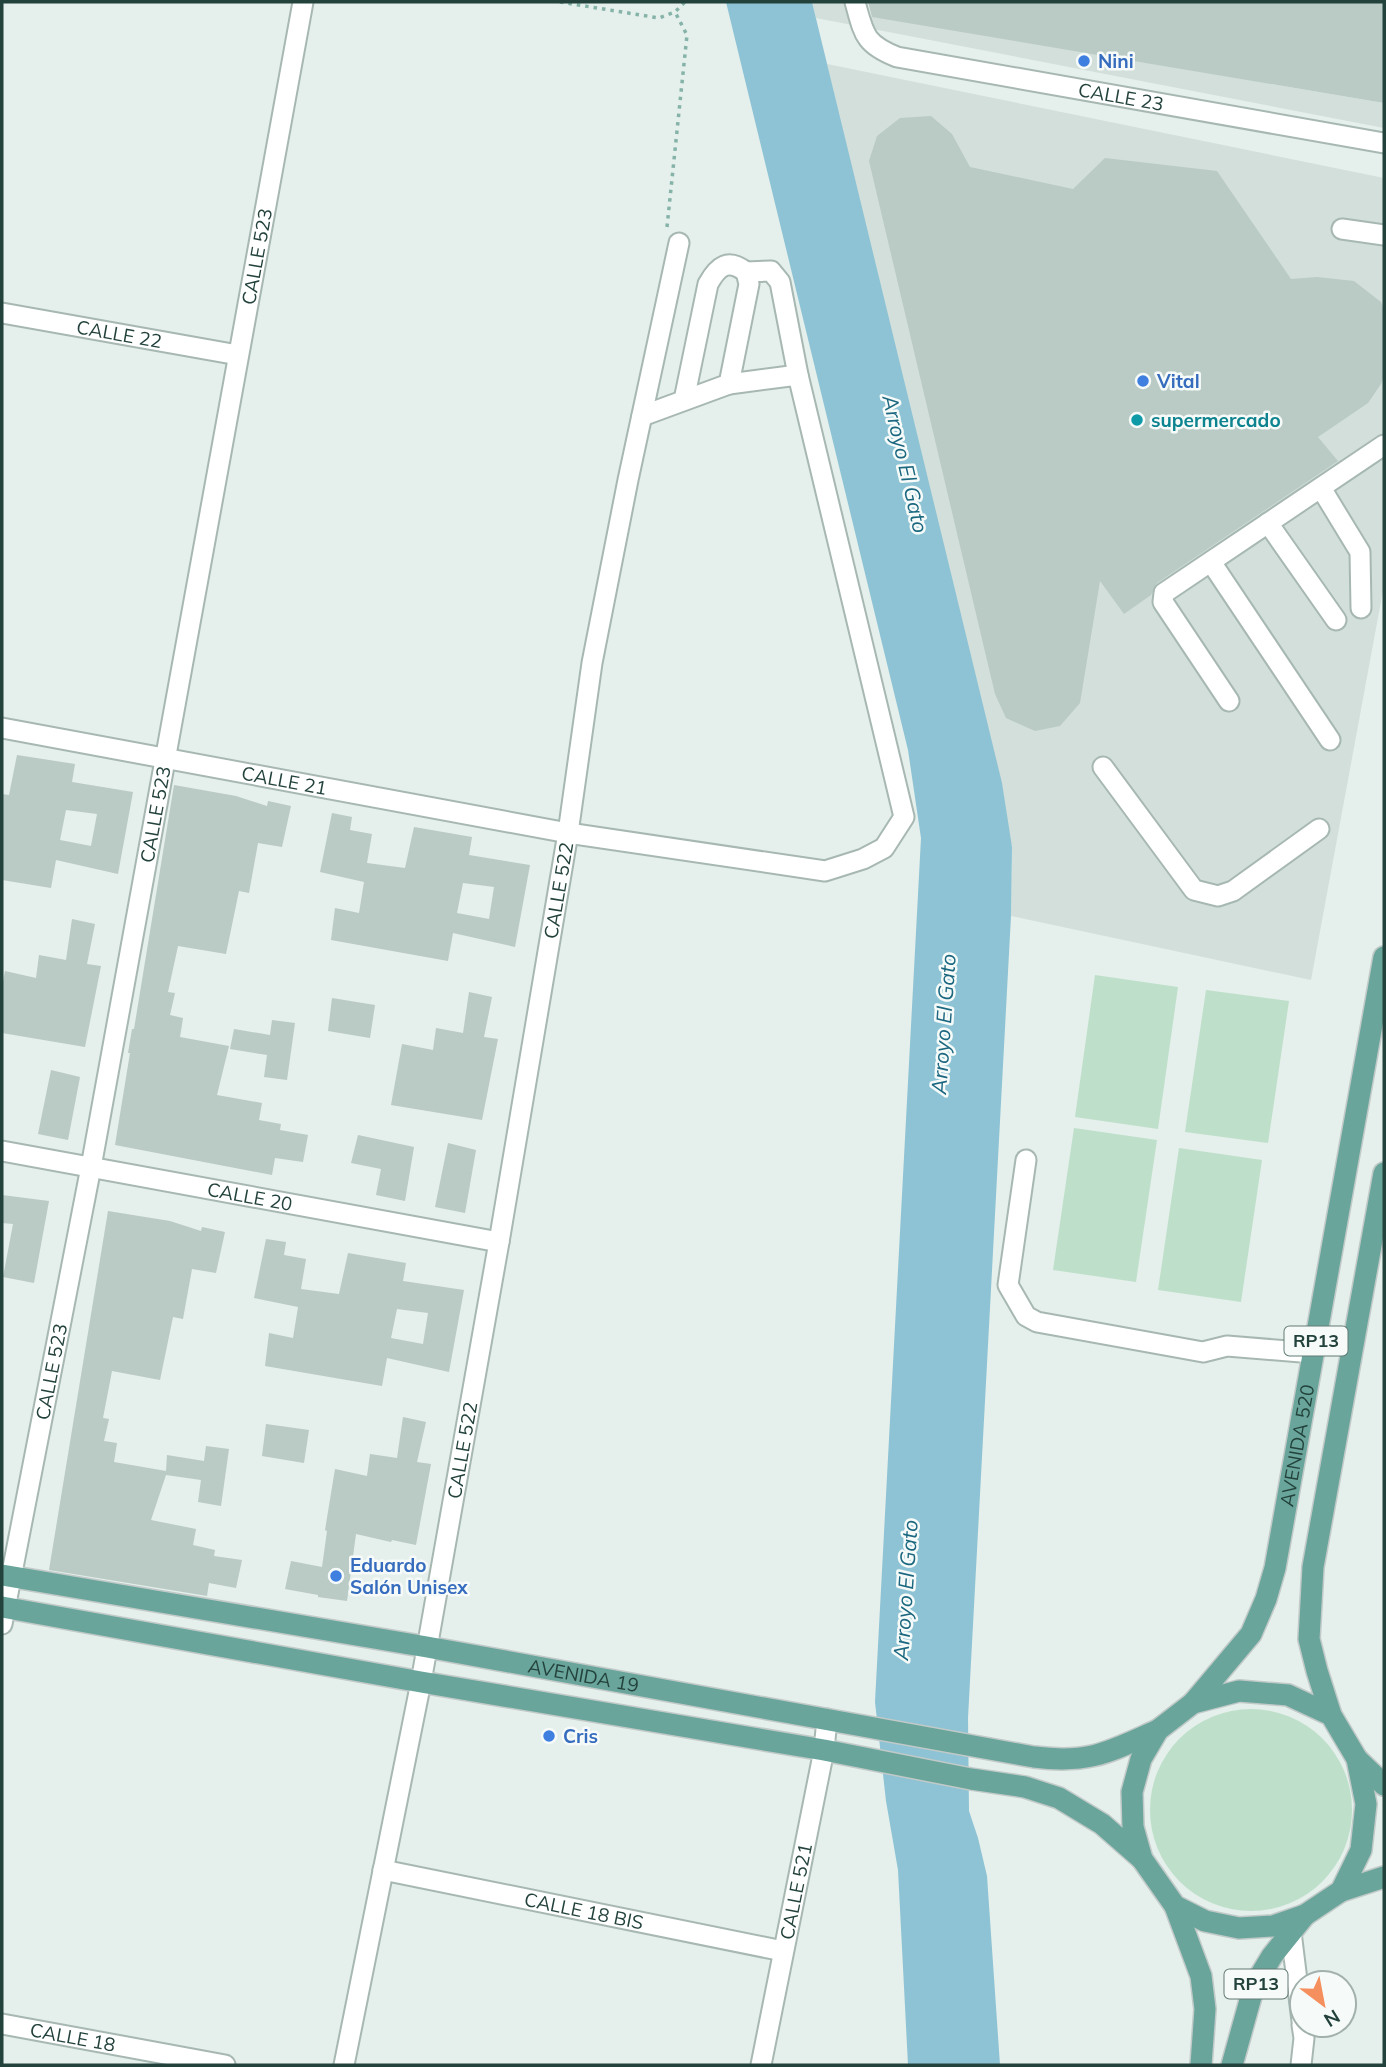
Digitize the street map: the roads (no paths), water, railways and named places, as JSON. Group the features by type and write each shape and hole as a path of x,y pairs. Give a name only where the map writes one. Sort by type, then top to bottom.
{"main road":[{"name":"AVENIDA 520","path":"1193,1703 1251,1634 1266,1599 1275,1568 1384,957"},
{"name":"AVENIDA 520","path":"1331,1715 1309,1639 1313,1567 1384,1173"},
{"name":"AVENIDA 19","path":"7,1576 427,1647 1065,1761 1102,1755 1158,1730"},
{"name":"AVENIDA 19","path":"3,1613 824,1750 1025,1787 1059,1798 1102,1824 1142,1859"},
{"name":"RP13","path":"1201,2065 1205,2009 1201,1976 1175,1906 1142,1859 1133,1827 1132,1792 1141,1759 1158,1730 1193,1703 1240,1691 1287,1695 1331,1715 1357,1759 1366,1804 1361,1850 1341,1891 1298,1923 1272,1956 1255,1986 1232,2065"},
{"path":"1357,1759 1384,1785"},
{"path":"1341,1891 1384,1877"},
{"name":"RP13","path":"1175,1906 1205,1921 1239,1928 1298,1923"}],"street":[{"name":"CALLE 523","path":"3,1613 7,1576 91,1167 303,2"},
{"name":"CALLE 23","path":"855,2 865,37 878,50 897,57 1384,144"},
{"path":"1342,229 1384,235"},
{"name":"CALLE 522","path":"344,2065 421,1682 499,1242 568,833 592,663 679,243"},
{"path":"684,400 708,284 724,265 737,265 746,272 748,284 729,384"},
{"name":"CALLE 21","path":"2,728 568,833 825,871 863,859 884,848 904,817 798,375 780,282 771,271 746,272"},
{"name":"CALLE 22","path":"2,313 238,355"},
{"path":"642,416 729,384 798,375"},
{"path":"1228,701 1163,602 1164,593 1384,445"},
{"path":"1321,488 1360,552 1361,608"},
{"path":"1268,523 1336,620"},
{"path":"1210,562 1330,740"},
{"path":"1103,767 1194,890 1218,896 1233,891 1319,829"},
{"name":"CALLE 20","path":"2,1151 499,1242"},
{"path":"1026,1160 1008,1285 1026,1316 1037,1322 1203,1352 1227,1346 1313,1353"},
{"name":"CALLE 521","path":"761,2065 824,1750 827,1719"},
{"name":"CALLE 18 BIS","path":"383,1870 783,1951"},
{"path":"1298,1923 1300,1969"},
{"name":"CALLE 18","path":"2,2024 225,2065"},
{"path":"1301,2065 1304,2039"}],"water":[{"name":"Arroyo El Gato","path":"726,2 812,2 1002,783 1012,847 1011,916 968,1718 969,1811 987,1876 1000,2065 908,2065 898,1870 886,1801 875,1702 921,838 908,750"}],"place":[{"name":"Nini","path":"1084,61"},
{"name":"Vital","path":"1143,381"},
{"name":"supermercado","path":"1137,420"},
{"name":"Eduardo Salón Unisex","path":"336,1576"},
{"name":"Cris","path":"549,1736"}]}
